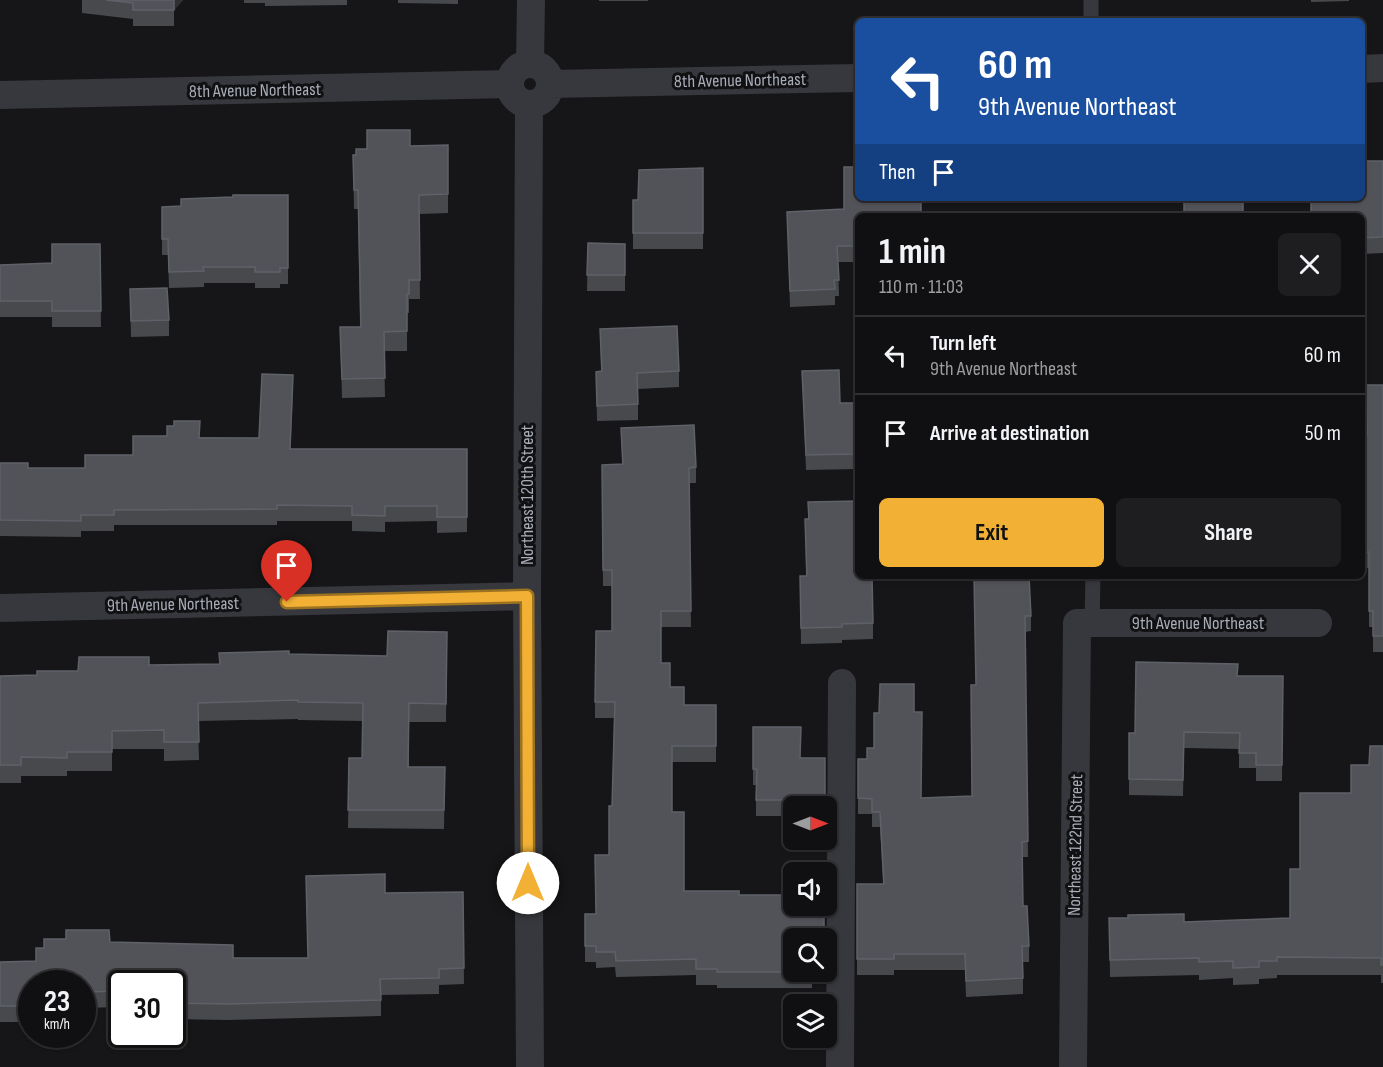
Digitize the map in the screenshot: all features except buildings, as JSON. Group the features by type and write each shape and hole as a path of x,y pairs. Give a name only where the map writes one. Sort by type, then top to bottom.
{"street":[{"path":"520,94 542,100 547,95 540,74 531,0"},
{"path":"1365,69 1383,68"},
{"name":"8th Avenue Northeast","path":"540,74 855,78"},
{"name":"8th Avenue Northeast","path":"0,95 520,94"},
{"name":"Northeast 120th Street","path":"520,94 527,596 530,1067"},
{"name":"9th Avenue Northeast","path":"0,608 527,596"},
{"name":"9th Avenue Northeast","path":"1084,623 1318,623"},
{"name":"Northeast 122nd Street","path":"1073,1067 1084,623"},
{"path":"840,1067 842,683"}],"lane":[{"path":"1091,0 1091,18"},
{"path":"1084,623 1092,579"}],"route":[{"path":"287,602 527,596 528,883"}]}
